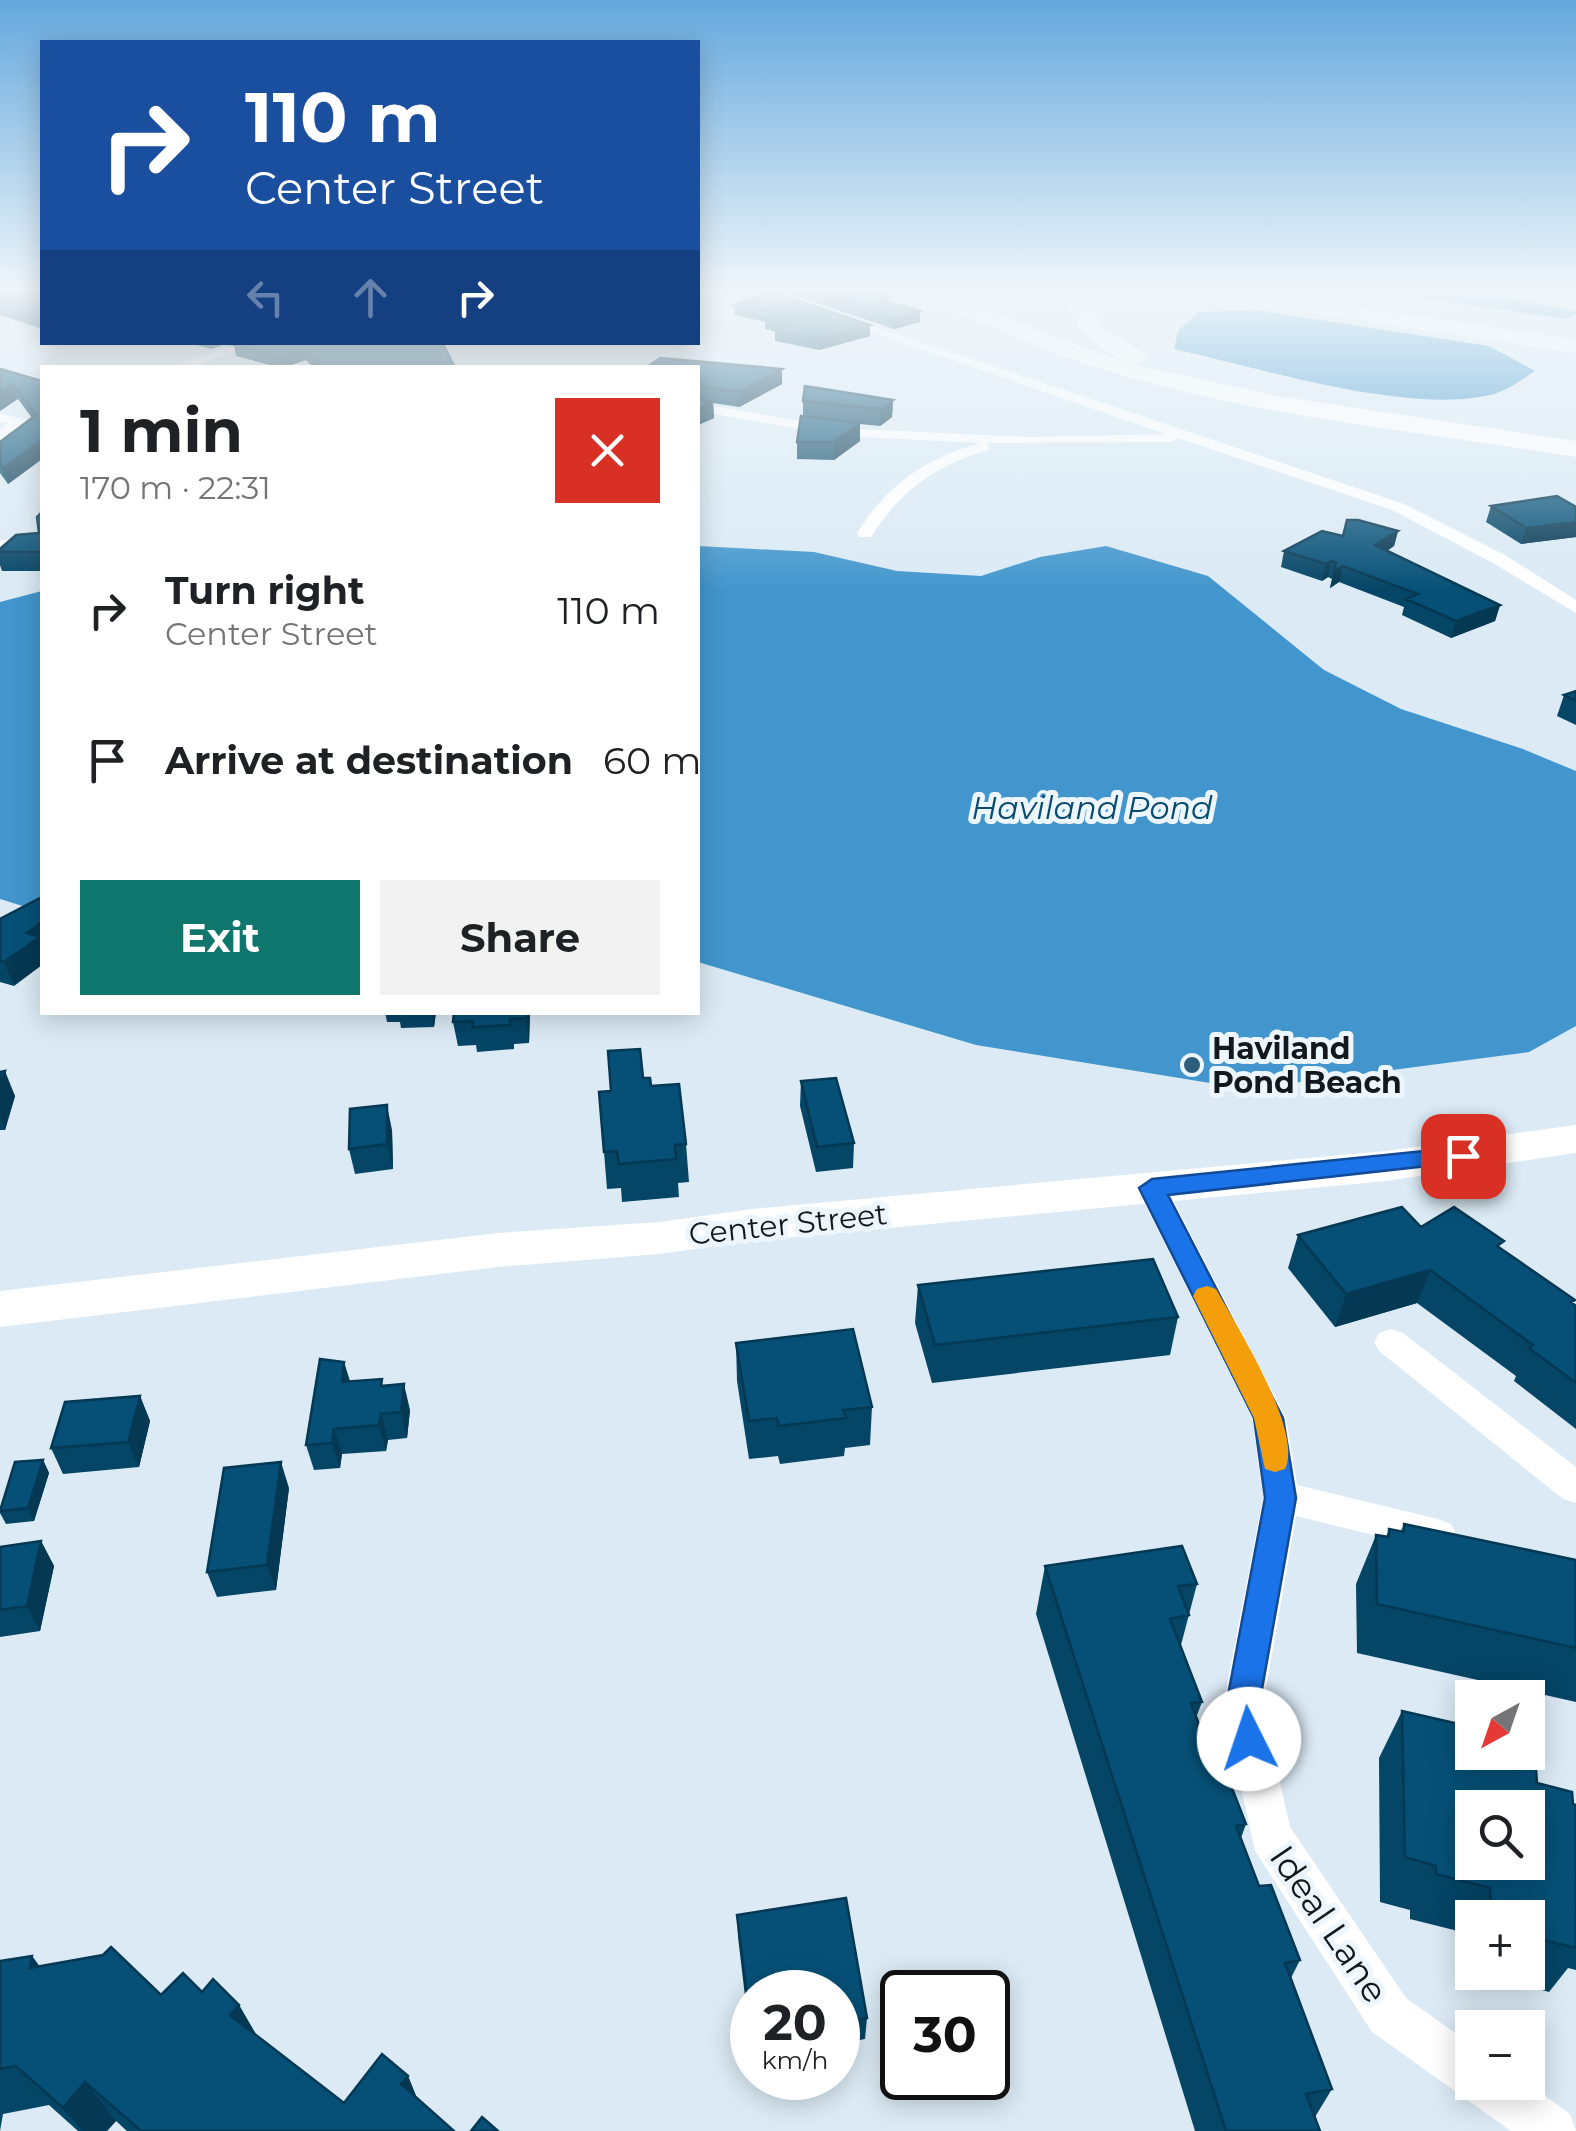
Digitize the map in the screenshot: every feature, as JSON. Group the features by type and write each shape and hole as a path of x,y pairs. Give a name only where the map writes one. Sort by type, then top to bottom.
{"highway":[{"path":"1226,391 1576,445"},
{"path":"1227,391 1255,398"},
{"path":"1255,391 1576,445"}],"main road":[{"name":"Center Street","path":"0,1309 510,1248 659,1238 752,1225 1386,1166 1576,1139"}],"street":[{"path":"1057,391 1427,519 1576,608"},
{"path":"700,407 836,432 1030,441 1198,439"},
{"path":"0,436 40,411"},
{"path":"0,418 22,420"},
{"path":"865,534 881,509 936,462 958,452 1030,441"},
{"path":"0,545 40,543"},
{"name":"Ideal Lane","path":"1152,1188 1268,1418 1280,1498 1242,1706 1270,1836 1389,2015 1455,2062"},
{"path":"1391,1342 1576,1488"},
{"path":"1280,1498 1482,1546"},
{"path":"1509,2100 1553,2131"}],"water":[{"path":"1363,391 1500,391 1460,399"},
{"name":"Haviland Pond","path":"700,546 814,552 897,571 981,576 1040,557 1106,546 1208,576 1324,670 1401,709 1523,749 1576,771 1576,1026 1529,1052 1247,1089 976,1045 700,963"},
{"path":"40,592 40,911 0,899 0,602"}],"building":[{"path":"19,391 40,391 40,441 3,468 0,442 36,415"},
{"path":"804,391 839,391 893,400 881,409 803,401"},
{"path":"801,416 860,423 834,442 797,442"},
{"path":"1557,496 1576,507 1576,522 1526,528 1491,506"},
{"path":"40,514 40,552 0,552 16,535 39,533"},
{"path":"1347,520 1398,531 1375,545 1500,605 1456,621 1406,599 1418,594 1343,566 1334,571 1336,563 1332,561 1326,564 1284,551 1322,531 1343,536"},
{"path":"40,898 40,923 27,933 40,937 4,962 0,961 0,919"},
{"path":"454,1015 526,1015 510,1019 510,1025 473,1027 473,1021 453,1022"},
{"path":"640,1049 643,1078 650,1078 651,1086 679,1084 686,1144 675,1145 676,1159 619,1164 617,1151 604,1152 599,1092 611,1091 608,1051"},
{"path":"836,1078 854,1143 817,1147 801,1081"},
{"path":"387,1105 387,1144 349,1149 350,1109"},
{"path":"1402,1207 1421,1227 1454,1207 1504,1241 1497,1246 1575,1300 1571,1302 1576,1306 1576,1383 1529,1348 1533,1345 1430,1270 1346,1294 1298,1235"},
{"path":"1153,1259 1178,1317 935,1345 918,1285"},
{"path":"853,1329 872,1407 843,1410 846,1418 779,1426 777,1418 749,1421 736,1343"},
{"path":"320,1359 344,1362 342,1382 382,1379 381,1386 404,1384 401,1412 381,1414 379,1425 334,1429 332,1443 306,1445"},
{"path":"140,1396 128,1442 51,1448 65,1402"},
{"path":"43,1460 28,1508 0,1511 15,1462"},
{"path":"281,1462 267,1565 207,1572 224,1468"},
{"path":"1404,1524 1576,1560 1576,1648 1377,1604 1376,1535 1389,1537 1389,1529 1404,1532"},
{"path":"41,1541 27,1606 0,1610 0,1547"},
{"path":"1182,1546 1197,1584 1178,1586 1189,1615 1170,1619 1202,1702 1191,1703 1211,1757 1219,1755 1246,1824 1236,1826 1259,1886 1271,1885 1300,1960 1285,1963 1332,2089 1306,2094 1320,2131 1226,2131 1045,1566"},
{"path":"1402,1711 1455,1723 1455,1770 1536,1770 1537,1783 1572,1792 1576,1805 1576,1948 1545,1940 1545,1900 1491,1900 1490,1888 1459,1880 1545,1880 1545,1790 1455,1790 1455,1879 1436,1874 1436,1866 1405,1857"},
{"path":"846,1898 859,1970 744,1970 737,1915"},
{"path":"111,1947 161,1995 183,1973 202,1992 213,1979 239,2005 230,2015 344,2103 382,2054 408,2076 401,2084 454,2131 141,2131 85,2082 63,2108 16,2066 0,2069 0,1961 32,1956 30,1968 103,1955"},
{"path":"860,1978 867,2018 860,2019"},
{"path":"482,2117 498,2131 471,2131"}],"slow traffic":[{"path":"1207,1296 1268,1418 1275,1460"}],"place":[{"name":"Haviland Pond Beach","path":"1192,1065"}],"route":[{"path":"1249,1739 1242,1706 1280,1498 1268,1418 1152,1188 1463,1156"}]}
